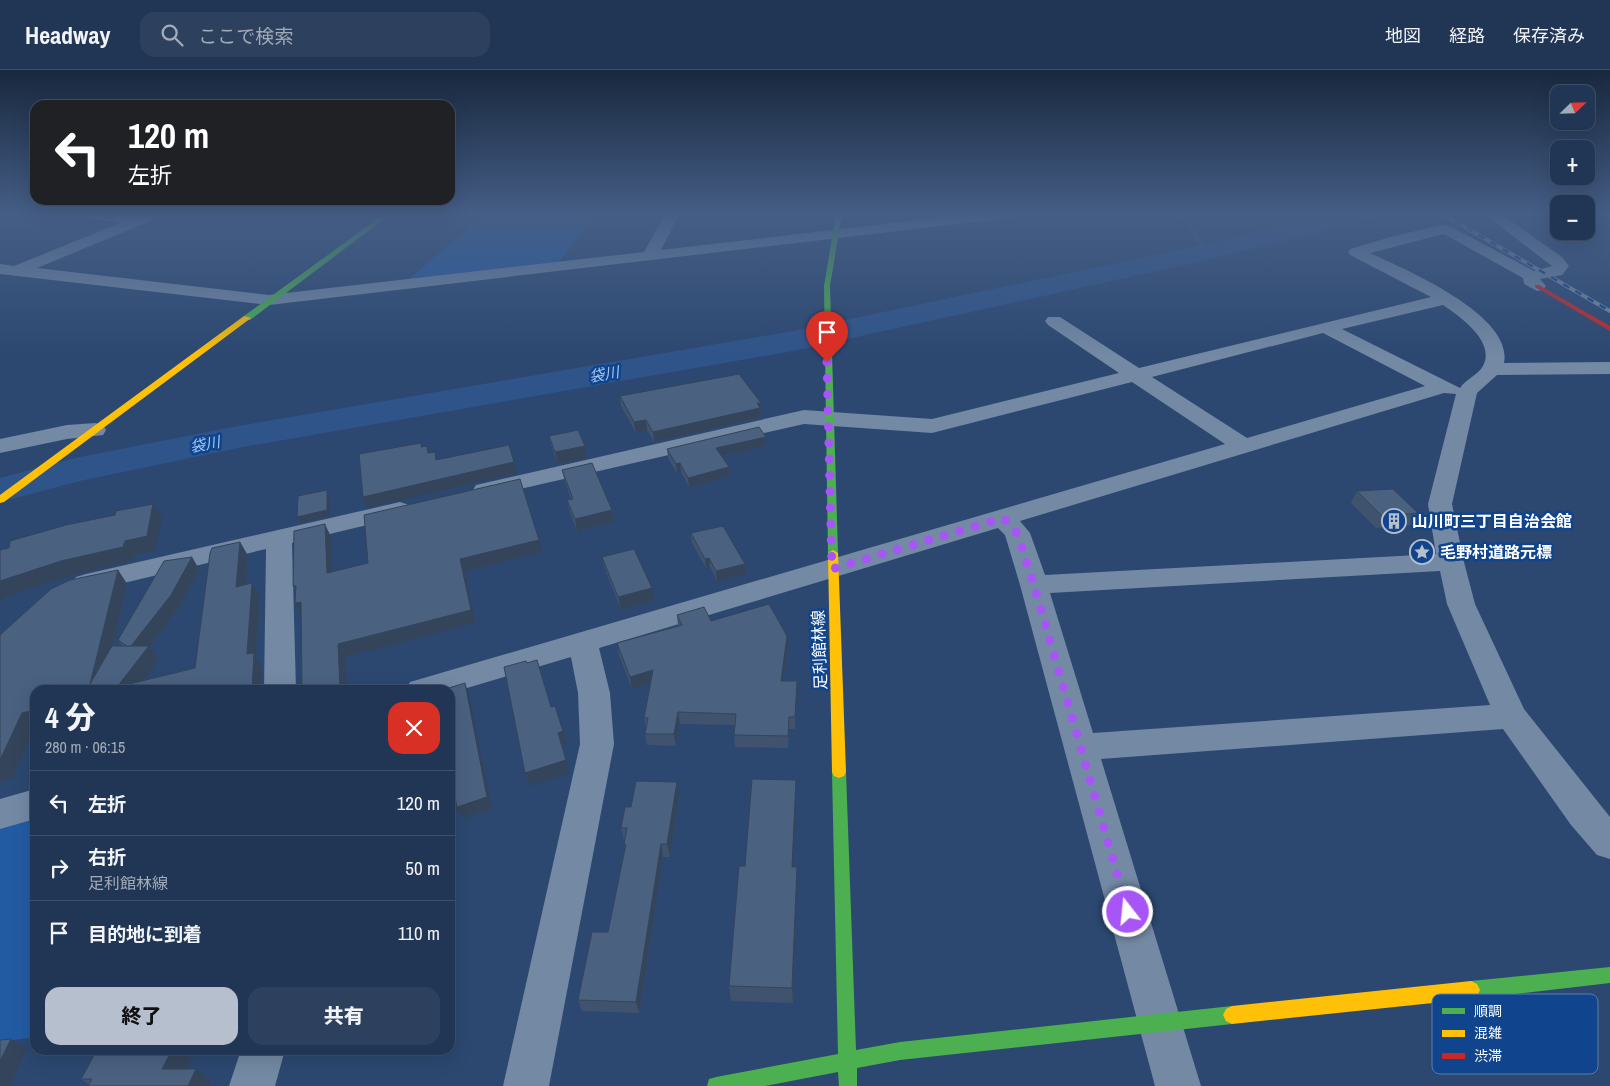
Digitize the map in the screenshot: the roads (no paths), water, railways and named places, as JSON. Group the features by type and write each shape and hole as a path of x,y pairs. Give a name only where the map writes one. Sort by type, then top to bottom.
{"street":[{"path":"5,272 33,261"},
{"path":"0,500 322,261"},
{"path":"5,272 269,300 613,261"},
{"name":"足利館林線","path":"830,261 827,304 832,569 848,1086"},
{"path":"438,685 1244,446 1471,386 1484,378 1491,369 1496,356 1491,341 1479,326 1447,299 1374,261"},
{"path":"1501,261 1610,329"},
{"path":"1534,281 1556,271 1561,266 1557,261"},
{"path":"469,494 804,417 932,426 1447,299"},
{"path":"1054,321 1244,446"},
{"path":"1325,328 1455,390"},
{"path":"1491,369 1610,368"},
{"path":"1455,390 1440,504 1461,604 1511,716 1584,814 1610,843"},
{"path":"0,446 67,432 88,436"},
{"path":"65,589 421,505"},
{"path":"1003,518 1017,533 1034,585 1178,1086"},
{"path":"279,538 280,685"},
{"path":"1034,585 1451,562"},
{"path":"526,1086 597,744 594,692 583,642"},
{"path":"1080,746 1511,716"},
{"path":"0,814 30,805"},
{"path":"716,1086 900,1051 1610,975"},
{"path":"252,1086 261,1055"}],"waterway":[{"name":"袋川","path":"0,490 75,470 238,437 793,341 1163,261"}],"railway":[{"path":"1524,261 1610,311"}],"place":[{"name":"山川町三丁目自治会館","path":"1394,521"},
{"name":"毛野村道路元標","path":"1422,552"}]}
